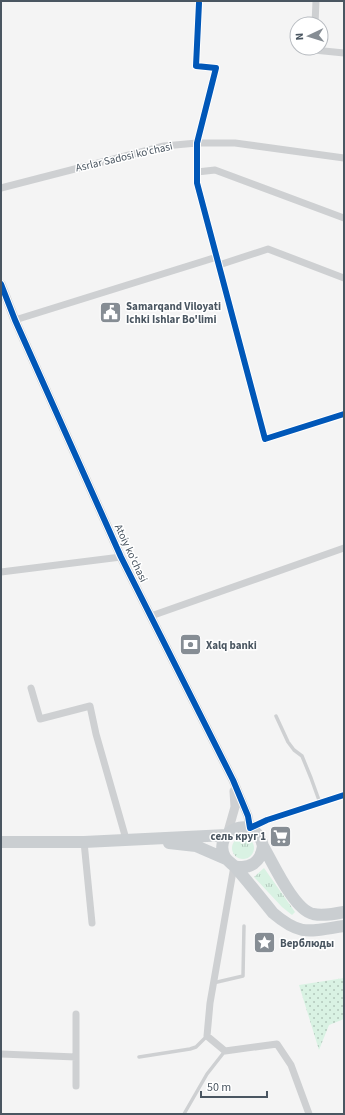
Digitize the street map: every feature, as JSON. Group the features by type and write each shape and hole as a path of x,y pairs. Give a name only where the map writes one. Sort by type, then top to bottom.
{"main road":[{"path":"344,912 327,915 309,913 299,906 263,846 261,838 256,832 250,828 237,827 231,830 227,835 223,842 223,851 230,862 273,913 288,925 307,931 344,926"},
{"path":"1,842 84,842 227,835"},
{"path":"126,839 196,846 241,868 254,864 259,859 263,846"}],"street":[{"path":"315,16 316,1"},
{"path":"199,3 196,66 216,68 197,143 197,183 265,439 344,414"},
{"path":"329,52 344,53"},
{"name":"Asrlar Sadosi ko'chasi","path":"1,188 164,146 197,143 235,143 344,158"},
{"path":"197,172 215,170 344,218"},
{"path":"219,265 268,249 344,278"},
{"path":"15,320 216,257"},
{"name":"Atoiy ko'chasi","path":"1,284 15,320 121,557 232,780 248,816 250,828"},
{"path":"151,616 344,548"},
{"path":"1,572 121,557"},
{"path":"31,688 40,719 90,706 96,734 126,839"},
{"name":"Atoiy ko'chasi","path":"227,835 235,807 232,780"},
{"path":"250,828 267,820 344,795"},
{"path":"84,842 92,923"},
{"path":"230,862 210,1003 207,1036 225,1051 277,1044 291,1065 309,1114"},
{"path":"76,1014 76,1086"},
{"path":"1,1054 76,1057"}],"lane":[{"path":"276,716 288,742 294,750 302,756 312,778 320,803"},
{"path":"213,982 243,976 244,926"},
{"path":"139,1058 190,1049 196,1047 207,1036"},
{"path":"184,1114 207,1074 225,1051"}],"green space":[{"path":"243,837 247,838 253,844 253,852 247,858 243,859 239,858 233,852 232,848 233,844 239,838"},
{"path":"264,868 295,912 292,915 282,907 254,877"},
{"path":"344,978 344,1019 329,1025 319,1050 299,985"}],"cycle path":[{"path":"199,3 196,66 216,68 197,143 197,183 265,439 344,414"},
{"path":"1,284 15,320 121,557 233,780 248,816 250,828 267,820 344,795"}],"place":[{"name":"Samarqand Viloyati Ichki Ishlar Bo'limi","path":"111,312"},
{"name":"Xalq banki","path":"190,645"},
{"name":"сель круг 1","path":"281,836"},
{"name":"Верблюды","path":"265,943"}]}
